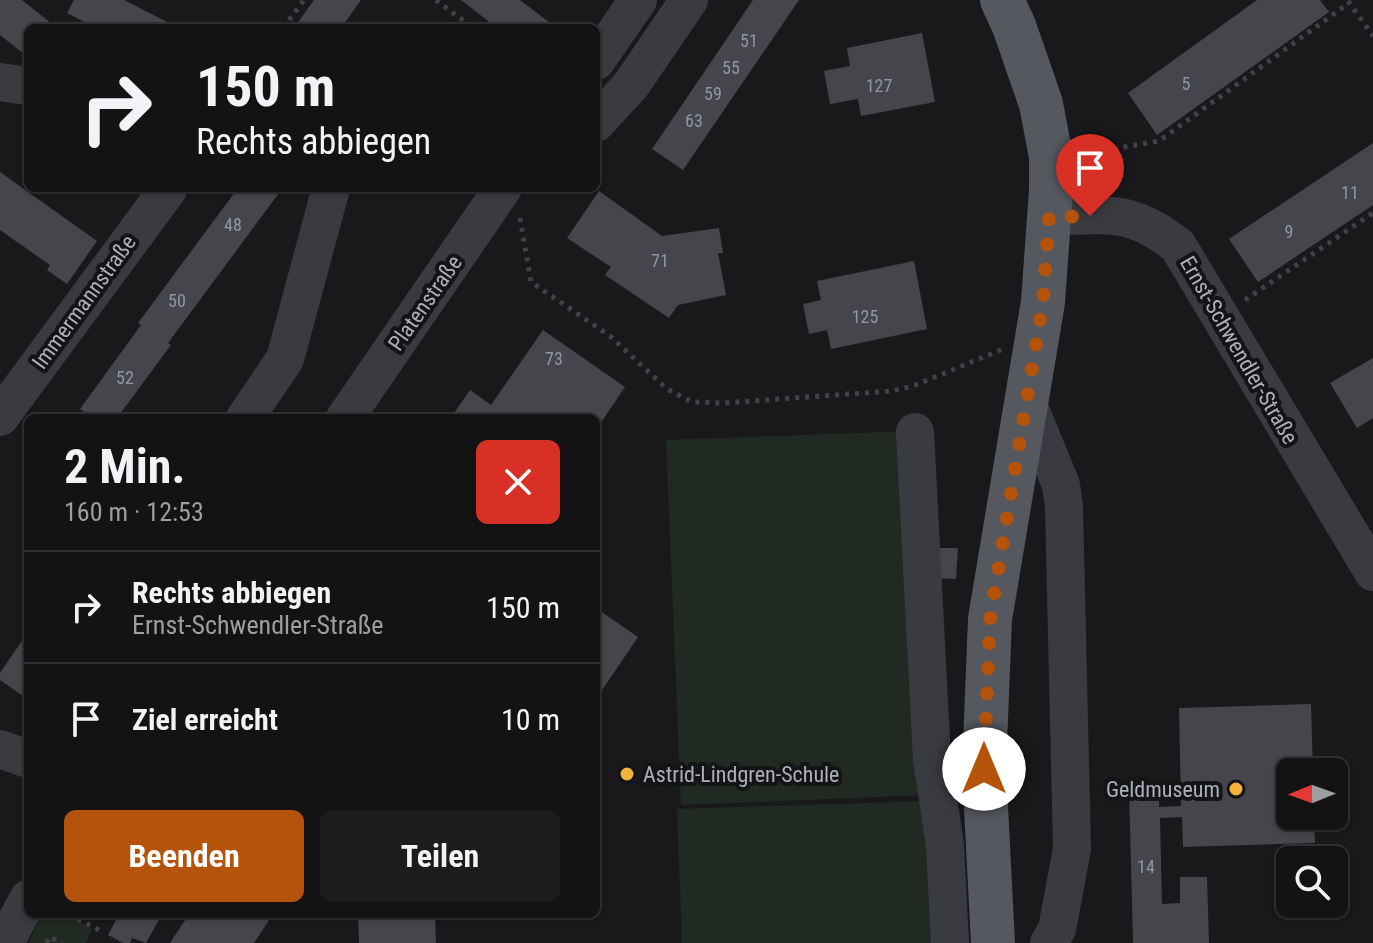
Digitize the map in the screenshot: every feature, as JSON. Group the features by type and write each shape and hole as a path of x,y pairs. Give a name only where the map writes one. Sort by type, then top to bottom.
{"main road":[{"path":"971,0 1017,103 1049,217"},
{"path":"993,943 987,840 985,711 990,619 1043,302 1051,157 1041,104 1020,40 1002,0"},
{"path":"1007,514 1004,731 1022,943"}],"street":[{"path":"600,55 638,0"},
{"path":"600,119 631,85 689,0"},
{"path":"0,82 24,85"},
{"name":"Immermannstraße","path":"0,417 166,192"},
{"path":"248,414 285,359 330,192"},
{"name":"Platenstraße","path":"348,414 510,196"},
{"name":"Ernst-Schwendler-Straße","path":"1049,217 1129,217 1160,231 1178,246 1373,572"},
{"path":"1027,402 1061,485 1064,507 1072,849 1057,929 1049,943"},
{"path":"915,432 932,759 945,845 950,943"},
{"path":"5,943 24,907"}],"path":[{"path":"286,24 304,0"},
{"path":"436,0 468,24"},
{"path":"1079,154 1159,141 1348,1 1373,36"},
{"path":"510,196 531,282 610,336 667,389 692,402 723,403 892,391 913,386 1008,348"},
{"path":"1221,317 1373,213"},
{"path":"76,918 99,930"},
{"path":"47,943 49,937 62,943"}],"shaded area":[{"path":"911,431 925,795 681,805 666,440"},
{"path":"934,801 938,943 682,943 677,809"},
{"path":"40,918 72,918 92,929 86,943 28,943"}],"building":[{"path":"0,0 22,0 52,24 24,24 24,54 0,35"},
{"path":"74,0 124,0 171,24 88,24 67,13"},
{"path":"314,0 361,0 344,24 297,24"},
{"path":"461,0 520,0 552,24 492,24"},
{"path":"753,0 799,0 683,170 652,149"},
{"path":"1257,0 1320,0 1329,12 1157,135 1128,93"},
{"path":"922,33 935,102 861,116 858,99 830,104 824,71 850,66 847,48"},
{"path":"1373,143 1373,205 1258,282 1229,239"},
{"path":"0,172 97,241 67,284 47,270 50,265 0,230"},
{"path":"235,192 279,193 168,343 171,345 120,414 87,414 80,409 141,325 138,323"},
{"path":"600,192 662,236 719,228 723,253 718,253 726,295 678,305 669,318 605,275 611,267 567,238"},
{"path":"914,261 927,329 831,349 827,330 809,334 803,304 821,300 817,281"},
{"path":"543,330 625,387 600,424 600,414 454,413 470,390 491,405"},
{"path":"1373,358 1373,418 1357,428 1330,383"},
{"path":"927,548 958,548 956,579 927,578"},
{"path":"600,611 638,637 600,693"},
{"path":"24,638 24,697 0,680 0,673"},
{"name":"Geldmuseum","path":"1311,704 1313,758 1276,758 1276,830 1315,830 1315,843 1183,847 1182,817 1160,818 1162,904 1180,903 1180,877 1207,877 1209,943 1133,943 1129,788 1159,787 1159,807 1181,806 1179,708"},
{"path":"117,918 160,918 146,943 132,938 130,943 123,943 108,935"},
{"path":"186,918 270,918 254,943 170,943"},
{"path":"358,918 435,918 436,943 359,943"}],"place":[{"name":"Astrid-Lindgren-Schule","path":"627,774"},
{"name":"Geldmuseum","path":"1236,789"}],"route":[{"path":"984,769 990,619 1043,302 1049,217 1090,216"}]}
